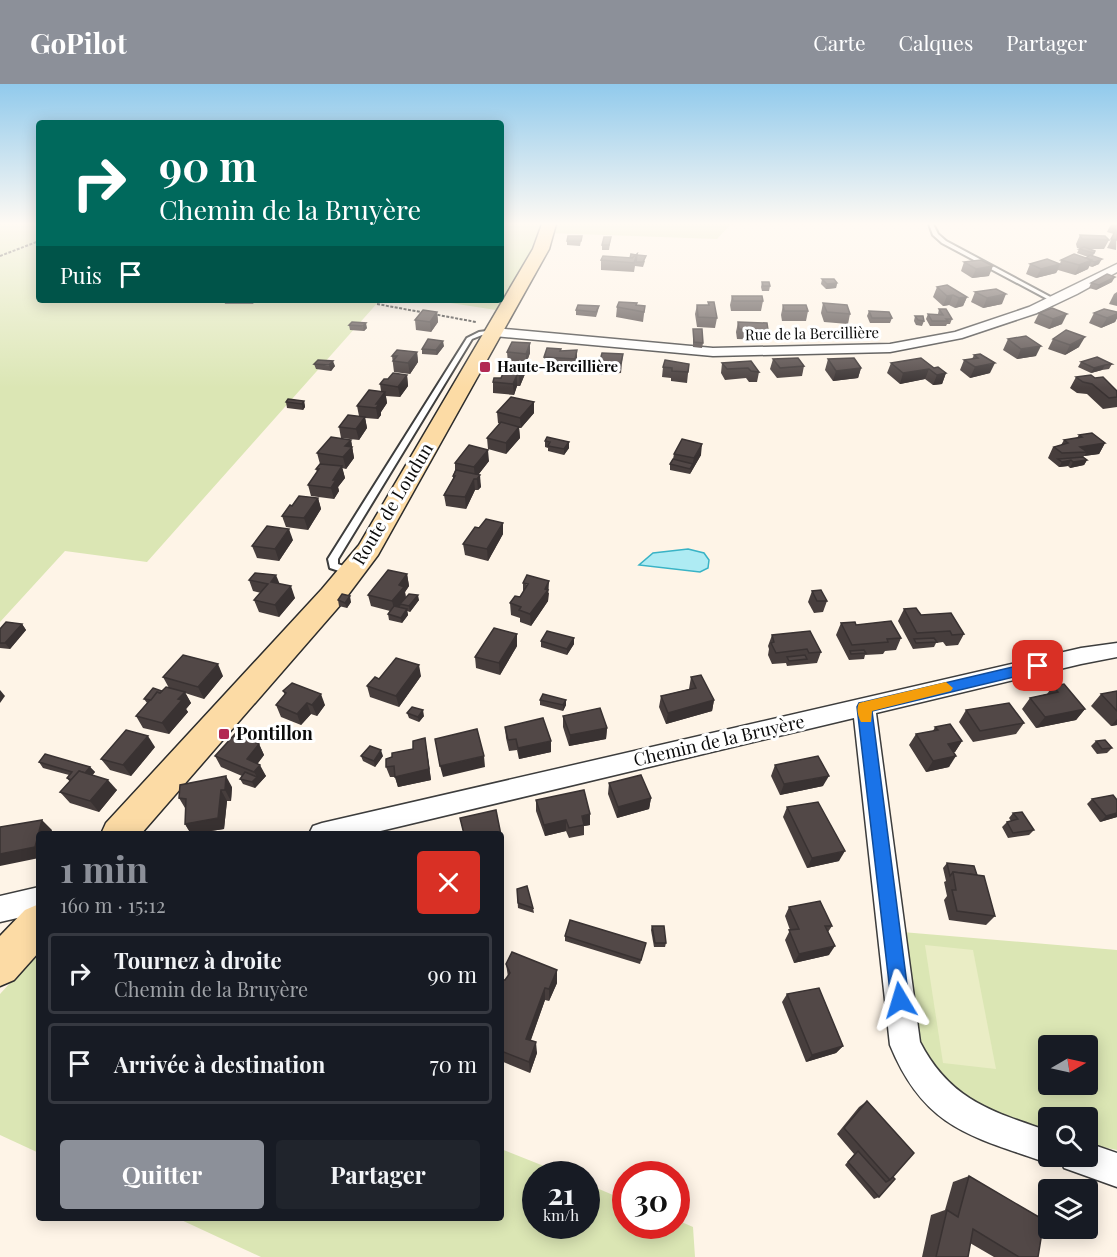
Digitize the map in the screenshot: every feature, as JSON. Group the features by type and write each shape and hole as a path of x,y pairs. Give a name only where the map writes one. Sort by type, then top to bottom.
{"main road":[{"name":"Route de Loudun","path":"121,831 352,572 387,519 524,279"},
{"path":"0,966 36,926"}],"street":[{"name":"Rue de la Bercillière","path":"495,329 713,352 871,350 950,338 1055,301 1096,279"},
{"name":"Chemin de la Bruyère","path":"335,831 1081,656 1117,650"},
{"path":"864,707 905,1045 915,1070 932,1092 951,1108 971,1119 1038,1143"},
{"path":"0,909 36,901"},
{"path":"1098,1164 1117,1170"}],"lane":[{"path":"1013,279 1055,301"}],"path":[{"path":"377,304 495,329"}],"green space":[{"path":"0,279 36,279 36,303 377,303 147,562 65,551 0,622"},
{"path":"504,279 517,279 504,298"},
{"path":"450,303 501,303 496,310"},
{"path":"902,932 1117,950 1117,1150 1098,1146 1098,1107 1038,1107 1038,1128 958,1097 918,1051"},
{"path":"925,945 973,950 996,1069 943,1063"},
{"path":"34,957 36,958 36,1152 0,1135 0,994"},
{"path":"504,1150 531,1161 522,1161 522,1239 600,1239 600,1189 612,1195 612,1239 690,1239 690,1226 693,1227 695,1257 261,1257 183,1221 504,1221"}],"water":[{"path":"688,549 704,553 709,560 708,568 700,572 639,565 653,553"}],"building":[{"path":"822,279 834,279 837,283 827,284"},
{"path":"1099,279 1112,279 1099,285 1091,283"},
{"path":"762,282 769,282 770,286 763,286"},
{"path":"947,285 967,297 947,296 937,287"},
{"path":"996,289 1006,294 987,298 975,292"},
{"path":"732,296 762,296 763,301 733,301"},
{"path":"619,302 645,306 644,312 617,307"},
{"path":"708,302 714,302 717,318 698,317 697,305 709,305"},
{"path":"823,303 847,305 850,314 827,312"},
{"path":"578,305 599,306 596,312 576,310"},
{"path":"783,305 806,305 808,311 784,311"},
{"path":"1052,308 1067,314 1053,319 1039,313"},
{"path":"939,309 946,309 952,319 932,321 928,314 943,315"},
{"path":"1104,309 1117,312 1117,314 1107,318 1094,313"},
{"path":"423,310 437,312 430,322 415,320"},
{"path":"869,311 889,312 892,318 872,318"},
{"path":"915,316 923,316 924,321 918,320"},
{"path":"352,322 366,323 363,326 349,325"},
{"path":"738,322 767,323 768,330 739,329"},
{"path":"693,329 702,329 703,343 694,342"},
{"path":"1066,330 1085,337 1070,345 1053,339"},
{"path":"1026,336 1041,346 1021,349 1008,339"},
{"path":"428,339 443,341 436,350 422,349"},
{"path":"512,342 530,343 526,354 507,352"},
{"path":"547,348 561,349 560,351 577,350 575,359 544,357"},
{"path":"397,350 417,352 408,363 393,361 397,356 392,356"},
{"path":"602,353 623,354 621,363 599,364"},
{"path":"980,354 995,363 975,367 964,360 978,358 974,355"},
{"path":"1097,357 1112,364 1094,368 1081,362"},
{"path":"798,358 804,366 780,368 773,359"},
{"path":"854,358 861,368 836,371 828,359"},
{"path":"921,358 934,368 938,367 946,373 937,375 929,369 903,373 891,363"},
{"path":"318,360 333,361 329,365 314,364"},
{"path":"665,360 689,364 688,372 672,371 672,368 663,367"},
{"path":"751,361 759,372 748,368 727,369 722,363"},
{"path":"505,363 524,364 513,384 493,382 494,378 501,378 504,371 507,371 508,369 503,368"},
{"path":"393,373 407,375 398,387 380,384 384,379 388,379"},
{"path":"1091,375 1095,378 1103,377 1117,391 1117,397 1109,398 1092,384 1076,377"},
{"path":"369,390 385,392 376,404 379,404 376,408 357,406"},
{"path":"511,397 534,402 520,418 497,412"},
{"path":"288,399 304,401 302,404 286,402"},
{"path":"348,415 365,417 356,429 339,427"},
{"path":"501,422 519,427 506,443 487,438"},
{"path":"1092,433 1105,443 1080,447 1087,452 1062,453 1054,447 1068,443 1064,440"},
{"path":"331,437 351,440 345,446 352,447 343,457 317,453"},
{"path":"547,437 569,442 564,449 548,446 550,442 545,441"},
{"path":"682,439 702,444 694,458 674,454"},
{"path":"469,445 488,450 474,467 455,463"},
{"path":"1083,457 1087,460 1062,462 1058,459"},
{"path":"673,459 693,464 690,469 670,464"},
{"path":"320,464 342,466 331,488 308,485"},
{"path":"456,470 480,475 474,479 465,497 444,495"},
{"path":"299,496 318,498 304,518 282,516 290,505 292,506"},
{"path":"486,519 503,523 487,549 463,544 475,527 479,528"},
{"path":"267,526 289,529 275,549 252,546"},
{"path":"388,570 407,574 399,585 404,587 392,601 368,595"},
{"path":"255,573 276,575 271,582 291,586 275,605 254,600 268,584 249,580"},
{"path":"527,575 549,581 545,589 548,590 530,614 510,603 515,596 520,597 528,584 523,583"},
{"path":"821,590 827,601 817,601 812,591"},
{"path":"342,594 350,596 345,603 338,600"},
{"path":"409,594 418,595 409,606 400,604"},
{"path":"394,606 407,609 401,618 388,614"},
{"path":"916,608 921,615 951,613 964,634 952,635 950,631 917,633 904,609"},
{"path":"891,621 901,638 887,639 888,642 852,645 841,623 855,622 856,625"},
{"path":"6,622 22,624 5,643 0,643 0,629"},
{"path":"494,628 517,634 499,663 475,657"},
{"path":"547,631 574,638 567,649 541,641"},
{"path":"810,631 821,652 809,653 807,649 776,653 771,643 774,642 772,635"},
{"path":"934,638 937,642 916,643 914,639"},
{"path":"864,650 866,653 851,654 850,651"},
{"path":"183,655 218,664 198,687 163,677"},
{"path":"805,655 807,659 789,661 787,657"},
{"path":"396,658 419,665 396,696 367,686 375,677 379,679"},
{"path":"701,675 714,700 668,713 661,696 696,688 691,677"},
{"path":"292,683 321,694 312,705 307,703 297,714 276,705 286,693 283,691"},
{"path":"1064,684 1085,709 1045,717 1030,698 1058,692 1053,686"},
{"path":"166,687 185,692 178,699 182,700 162,723 136,716 157,692 160,693"},
{"path":"153,688 162,691 157,692 151,700 144,699"},
{"path":"1117,691 1117,711 1101,694"},
{"path":"543,694 566,700 563,705 540,700"},
{"path":"1009,703 1024,723 980,731 966,710"},
{"path":"412,707 423,710 418,717 407,713"},
{"path":"600,708 607,728 570,735 563,716"},
{"path":"543,718 551,741 518,748 516,739 508,740 505,727"},
{"path":"950,724 962,741 948,744 956,756 933,761 916,734 938,730 935,727"},
{"path":"477,729 484,756 440,766 435,739"},
{"path":"126,730 148,736 123,765 101,759"},
{"path":"235,734 259,744 247,759 260,765 254,772 215,756"},
{"path":"425,738 429,769 395,777 394,766 386,767 386,759 392,757 392,753 413,749 413,741"},
{"path":"1105,740 1112,748 1102,749 1096,741"},
{"path":"370,746 381,750 374,761 361,756"},
{"path":"45,754 90,767 85,773 79,771 71,780 67,778 72,772 39,762"},
{"path":"818,756 829,776 784,784 775,765"},
{"path":"79,771 108,780 90,801 60,792"},
{"path":"245,772 257,777 252,782 240,779"},
{"path":"641,775 651,798 618,807 609,783"},
{"path":"226,776 225,790 221,790 218,818 185,824 186,799 179,798 180,785"},
{"path":"584,790 590,814 582,816 584,825 569,828 566,820 544,825 536,800"},
{"path":"1113,795 1117,800 1117,813 1106,816 1092,799"},
{"path":"818,802 845,851 812,858 787,807"},
{"path":"496,810 500,831 463,831 460,818"},
{"path":"1022,812 1034,830 1013,833 1007,822 1018,819 1013,813"},
{"path":"42,820 39,831 36,831 35,847 0,854 0,827"},
{"path":"947,863 974,866 977,875 953,872 950,876"},
{"path":"953,872 984,876 995,916 957,911 952,890 956,890"},
{"path":"527,886 533,908 518,903 517,889"},
{"path":"820,901 832,926 825,926 835,946 799,954 789,930 799,929 789,907"},
{"path":"570,920 646,943 641,960 565,936"},
{"path":"652,926 664,926 666,943 655,943"},
{"path":"512,952 557,970 549,989 545,988 526,1039 536,1042 529,1062 504,1052 504,980 510,973 506,964"},
{"path":"819,988 843,1046 812,1055 787,994"},
{"path":"867,1101 914,1153 890,1180 844,1128"},
{"path":"858,1151 886,1182 893,1177 895,1179 879,1197 848,1162"},
{"path":"969,1176 1038,1216 1038,1239 1041,1239 1038,1257 1019,1257 973,1229 968,1257 936,1257 947,1210 958,1217"}],"slow traffic":[{"path":"866,718 864,707 946,688"}],"place":[{"name":"Haute-Bercillière","path":"485,367"},
{"name":"Pontillon","path":"224,734"}],"route":[{"path":"900,1000 864,707 1038,666"}]}
